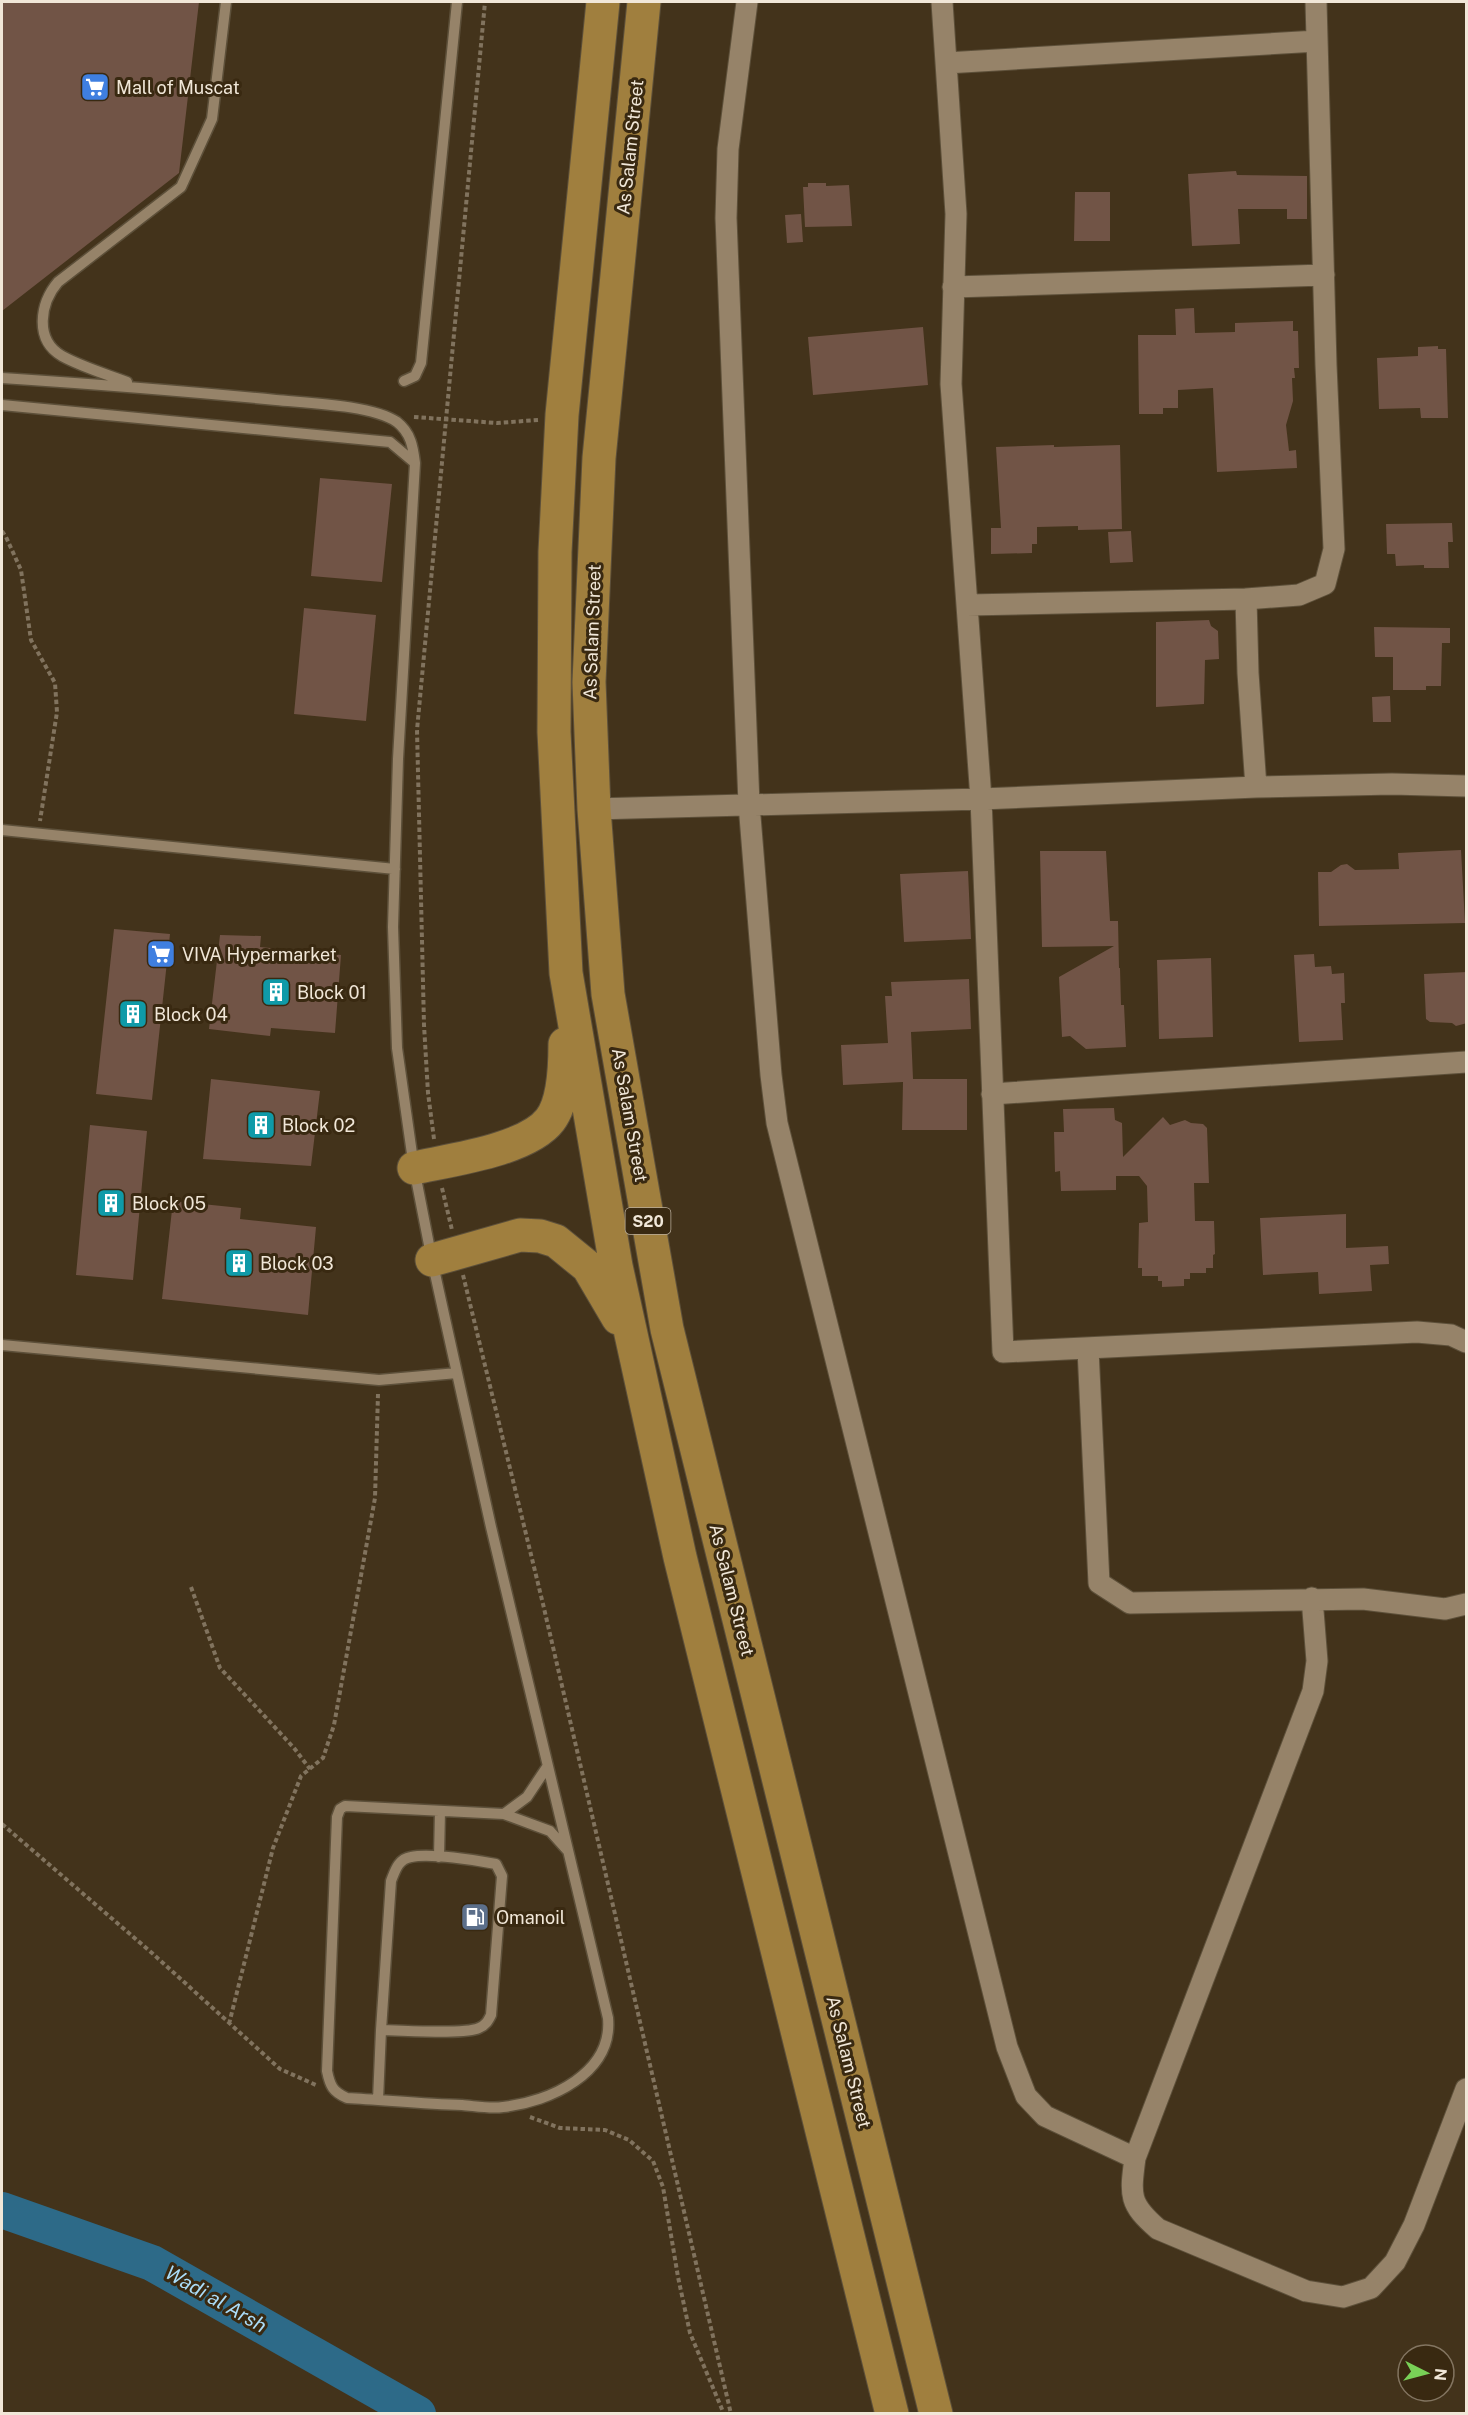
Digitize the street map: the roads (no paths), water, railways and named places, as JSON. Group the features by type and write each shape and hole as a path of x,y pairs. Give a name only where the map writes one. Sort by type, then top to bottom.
{"main road":[{"name":"As Salam Street","path":"603,2 562,415 555,552 554,732 566,973 616,1266 680,1557 892,2414"},
{"name":"As Salam Street","path":"644,2 599,458 589,682 594,809 608,994 668,1329 936,2414"},
{"path":"414,1168 484,1153 528,1138 550,1119 562,1091 566,973"},
{"path":"432,1260 520,1235 540,1236 556,1241 588,1267 633,1344"}],"street":[{"path":"747,2 728,149 726,218 749,804 777,1123 1007,2047 1026,2097 1045,2116 1135,2158"},
{"path":"942,2 956,214 951,384 981,799 1002,1352 1417,1332 1451,1335 1467,1342"},
{"path":"967,605 1299,596 1325,584 1334,549 1316,2"},
{"path":"946,63 1317,41"},
{"path":"953,287 1324,275"},
{"path":"1246,599 1248,673 1256,787"},
{"path":"594,809 981,799 1256,787 1392,784 1467,786"},
{"path":"992,1094 1467,1062"},
{"path":"1088,1349 1100,1583 1131,1604 1312,1598 1363,1599 1445,1609 1467,1604"},
{"path":"1312,1598 1317,1661 1312,1691 1135,2158 1131,2190 1139,2212 1158,2229 1306,2291 1343,2296 1371,2288 1395,2262 1414,2225 1467,2089"}],"lane":[{"path":"136,386 61,355 45,332 43,313 45,301 58,282 181,187 212,119 226,2"},
{"path":"404,381 415,376 421,363 457,2"},
{"path":"2,378 136,386 330,405 380,414 398,423 412,440 415,463 398,759 393,927 397,1048 414,1168 432,1260 609,2031 605,2046 591,2070 562,2089 537,2099 503,2107 347,2098 336,2094 330,2085 327,2071 337,1817 340,1809 345,1806 504,1814 550,1831 567,1850"},
{"path":"2,405 390,442 415,463"},
{"path":"2,830 395,869"},
{"path":"2,1345 379,1380 457,1373"},
{"path":"504,1814 527,1797 547,1767"},
{"path":"440,1811 440,1857"},
{"path":"378,2100 381,2030 391,1881 396,1866 409,1857 473,1859 496,1864 502,1876 491,2014 488,2023 478,2029 381,2030"}],"waterway":[{"name":"Wadi al Arsh","path":"2,2210 152,2263 418,2414"}],"place":[{"name":"Mall of Muscat","path":"95,87"},
{"name":"VIVA Hypermarket","path":"161,954"},
{"name":"Block 01","path":"276,992"},
{"name":"Block 04","path":"133,1014"},
{"name":"Block 02","path":"261,1125"},
{"name":"Block 05","path":"111,1203"},
{"name":"Block 03","path":"239,1263"},
{"name":"Omanoil","path":"475,1917"}]}
